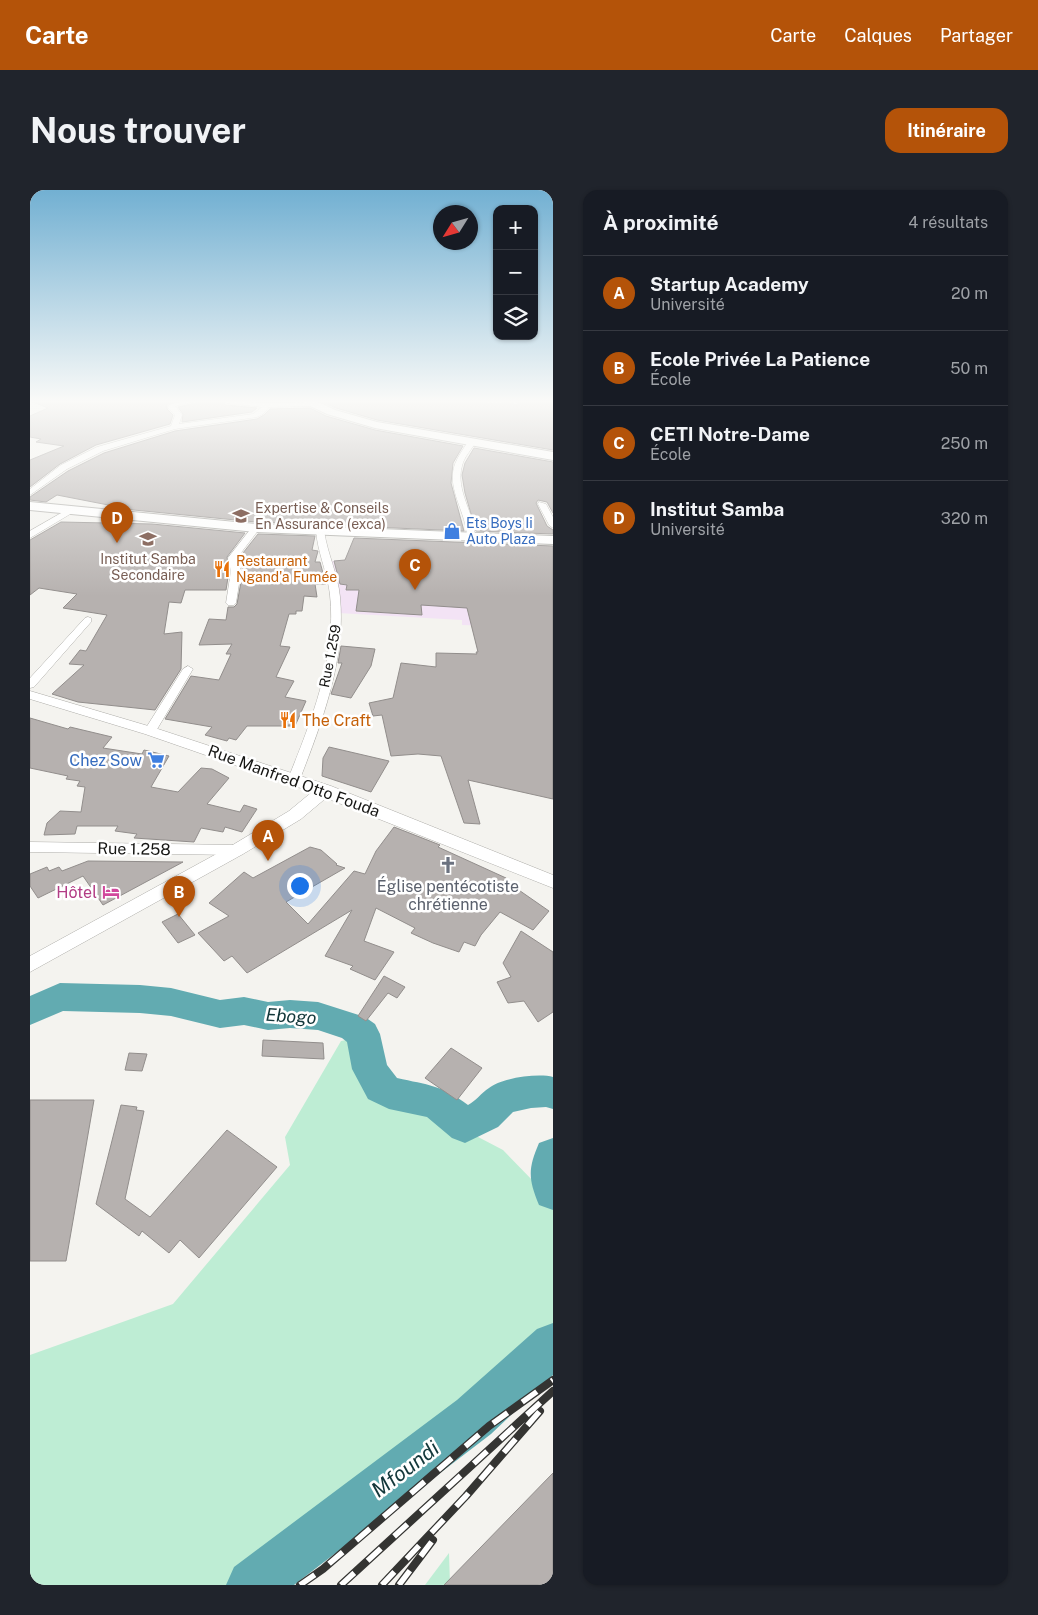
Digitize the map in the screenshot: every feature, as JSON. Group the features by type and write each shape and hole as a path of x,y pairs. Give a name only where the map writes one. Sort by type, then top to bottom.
{"main road":[{"path":"30,506 256,528 553,540"}],"street":[{"path":"30,493 66,466"},
{"path":"458,466 456,486 472,528 471,538"},
{"path":"542,504 553,525"},
{"path":"30,535 72,510"},
{"path":"231,603 236,572 232,558 256,528"},
{"name":"Rue 1.259","path":"294,778 304,753 323,690 333,652 337,620 335,594 320,547 320,530"},
{"path":"30,685 88,620"},
{"path":"150,731 188,668"},
{"name":"Rue Manfred Otto Fouda","path":"30,695 150,731 294,778 553,882"},
{"path":"30,965 237,850 294,815 325,790"},
{"name":"Rue 1.258","path":"30,847 237,850"}],"shaded area":[{"path":"347,560 451,585 493,626 462,625 462,620 338,613 337,579 331,561"}],"green space":[{"path":"357,1038 359,1054 373,1086 391,1099 427,1103 440,1110 459,1127 503,1150 536,1184 553,1196 553,1345 474,1417 252,1585 30,1585 30,1355 173,1304 290,1165 285,1137 341,1041"},
{"path":"449,1553 450,1585 425,1585"}],"building":[{"path":"30,466 57,466 30,487"},
{"path":"78,466 453,466 451,483 464,531 256,522 134,510 57,495 46,502 30,500 30,497"},
{"path":"464,466 553,466 553,513 547,502 538,500 536,503 547,526 553,530 553,534 476,531 462,475"},
{"path":"61,522 152,524 245,533 227,557 229,571 226,590 185,590 181,603 169,602 164,634 182,632 181,669 155,710 78,702 52,694 84,665 69,664 80,650 86,651 107,615 63,608 77,594 39,588 30,595 30,540"},
{"path":"258,534 315,536 312,550 318,551 315,562 320,562 326,584 315,584 317,597 304,596 302,611 296,611 296,614 289,614 280,646 290,647 276,677 294,681 285,697 306,701 295,726 247,726 236,740 229,738 227,741 205,735 212,727 165,719 191,676 219,680 231,654 226,654 232,644 199,645 209,619 226,620 228,607 234,607 237,604 243,571 239,558"},
{"path":"354,538 553,546 553,799 468,780 480,824 464,823 441,756 418,754 391,756 382,715 373,716 369,703 393,698 401,663 436,667 436,653 477,654 476,652 478,652 467,608 421,605 422,615 356,611 359,590 346,590 347,585 340,584 334,561 345,560"},
{"path":"341,646 375,649 371,666 351,698 331,694 342,663 338,663"},
{"path":"30,718 68,729 70,727 112,737 103,748 142,754 144,750 169,756 151,787 178,792 201,768 212,769 229,778 207,804 240,812 244,805 257,809 242,832 225,827 223,832 201,828 194,842 134,838 137,834 115,831 118,826 77,826 75,834 44,835 47,823 60,811 81,812 85,787 77,786 80,781 66,779 68,776 30,768"},
{"path":"329,747 389,761 371,792 322,776 323,758"},
{"path":"394,827 440,845 438,847 506,878 513,886 549,911 533,930 500,912 481,935 475,946 464,942 459,952 411,933 415,928 376,908 364,941 394,952 375,980 350,969 353,966 325,956 352,910 247,973 232,956 224,961 198,933 229,916 209,903 244,872 253,878 310,847 321,850 336,865 345,868 286,902 308,924 354,871 365,874 376,851"},
{"name":"Hôtel","path":"88,861 183,862 103,905 83,876 38,898 30,886 30,874 47,867 49,871 59,867 62,871"},
{"path":"178,914 195,935 178,943 162,922"},
{"path":"521,931 553,952 553,1012 538,1022 524,1001 508,1003 497,982 511,977 503,963"},
{"path":"384,976 405,987 397,998 388,993 366,1021 358,1016"},
{"path":"263,1040 323,1043 324,1059 262,1056"},
{"path":"451,1048 482,1068 457,1100 425,1078"},
{"path":"129,1053 147,1054 142,1071 125,1070"},
{"path":"30,1100 94,1100 66,1261 30,1261"},
{"path":"121,1105 137,1107 136,1110 144,1111 125,1199 150,1217 227,1130 277,1167 199,1258 180,1240 169,1253 142,1231 139,1236 96,1204"},
{"path":"553,1473 553,1585 444,1585"}],"waterway":[{"name":"Ebogo","path":"30,1011 60,997 140,999 171,1002 220,1014 244,1011 268,1016 290,1014 318,1016 353,1027 363,1034 370,1069 381,1088 389,1093 437,1103 465,1126 485,1115 503,1098 531,1092 546,1091 553,1093"},
{"name":"Ebogo","path":"553,1156 549,1169 553,1191"},
{"name":"Mfoundi","path":"252,1585 474,1417 553,1345"}],"railway":[{"path":"300,1585 323,1569 489,1426 553,1380"},
{"path":"341,1585 553,1391"},
{"path":"382,1585 466,1496 540,1411"},
{"path":"399,1585 433,1540"}],"place":[{"name":"Expertise & Conseils En Assurance (exca)","path":"241,516"},
{"name":"Ets Boys Ii Auto Plaza","path":"452,531"},
{"name":"Institut Samba Secondaire","path":"148,539"},
{"name":"Institut Samba","path":"117,543"},
{"name":"Restaurant Ngand'a Fumée","path":"222,569"},
{"name":"CETI Notre-Dame","path":"415,590"},
{"name":"The Craft","path":"288,720"},
{"name":"Chez Sow","path":"156,760"},
{"name":"Startup Academy","path":"268,861"},
{"name":"Église pentécotiste chrétienne","path":"448,865"},
{"name":"Hôtel","path":"111,892"},
{"name":"Ecole Privée La Patience","path":"179,917"}]}
